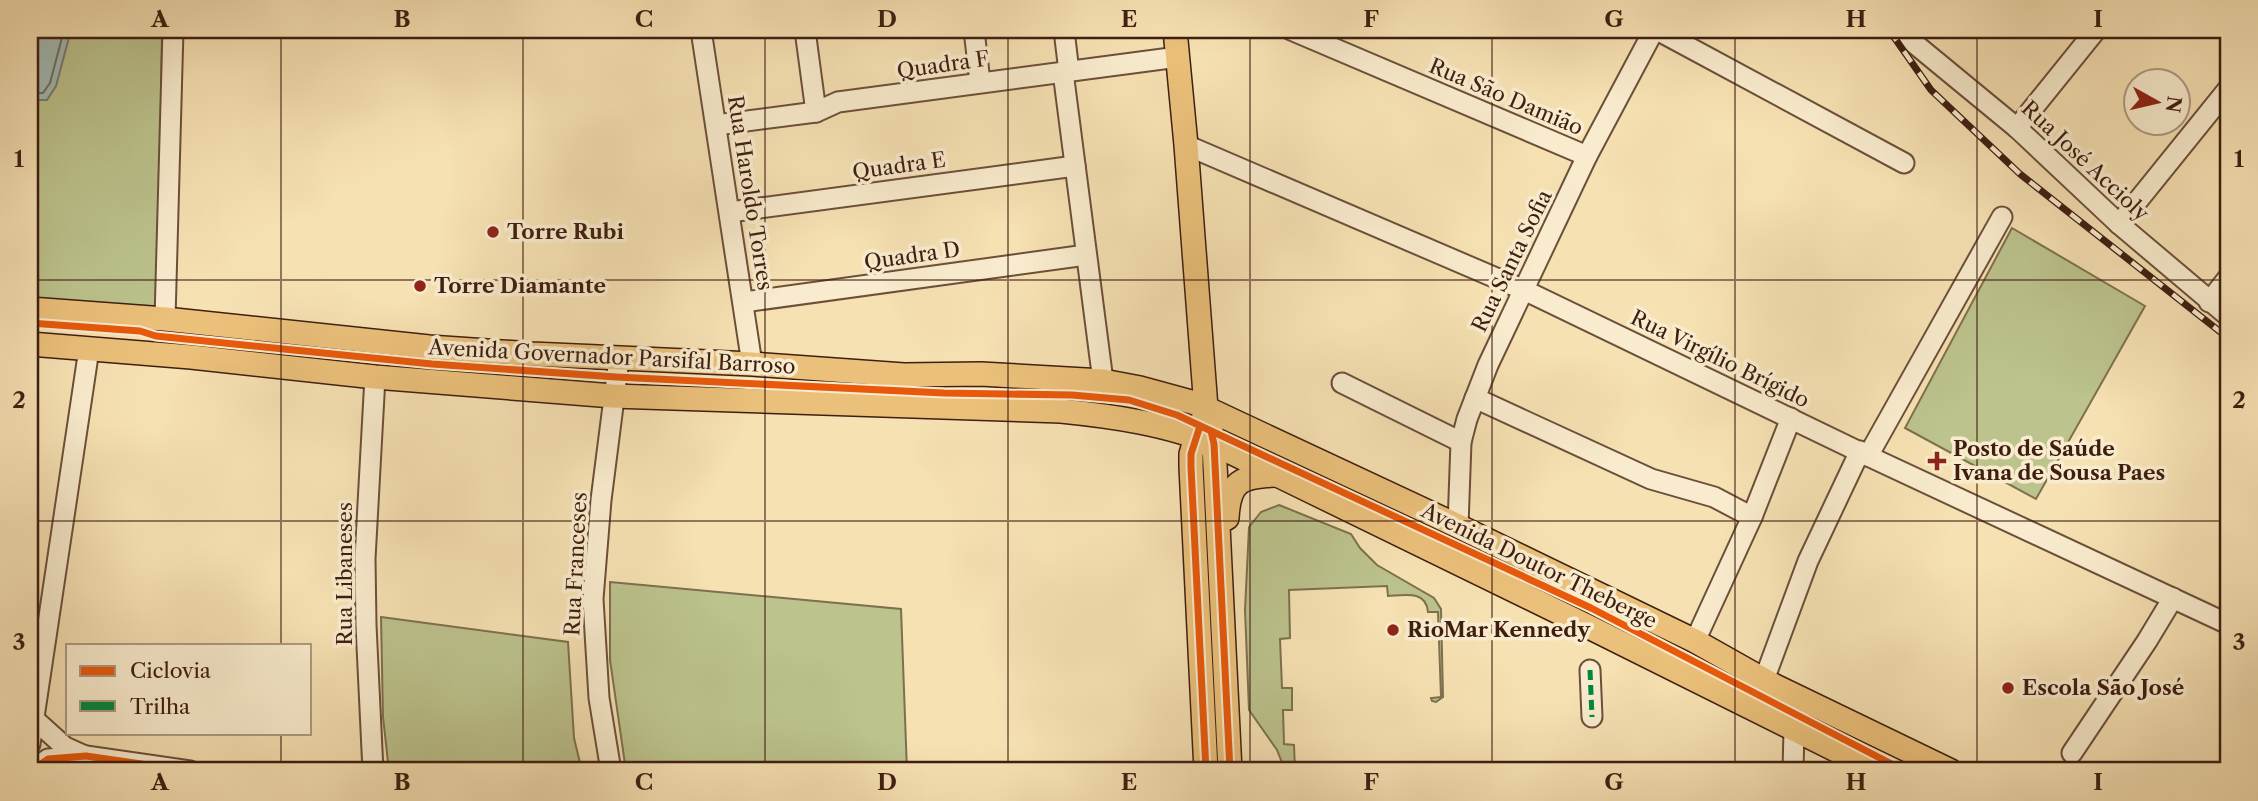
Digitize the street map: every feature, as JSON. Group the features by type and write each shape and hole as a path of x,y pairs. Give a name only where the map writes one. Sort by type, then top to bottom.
{"main road":[{"path":"1175,30 1206,408 1205,441 1220,590 1230,771"},
{"name":"Avenida Governador Parsifal Barroso","path":"30,309 164,319 429,347 904,375 981,374 1103,381 1176,397 1206,408"},
{"path":"30,334 136,343 156,336 162,330 164,319"},
{"name":"Avenida Governador Parsifal Barroso","path":"30,344 613,397 1061,411 1130,421 1205,441"},
{"name":"Avenida Doutor Theberge","path":"1206,408 1605,597 1695,641 1764,680 1951,771"},
{"path":"1205,441 1191,467 1206,771"},
{"name":"Avenida Doutor Theberge","path":"1205,441 1878,771"},
{"path":"1220,590 1225,557 1227,505 1232,489 1238,482 1254,476 1276,475"},
{"path":"1591,628 1588,620 1591,608 1596,601 1605,597"}],"street":[{"path":"164,319 173,30"},
{"name":"Rua Haroldo Torres","path":"701,30 752,364"},
{"path":"806,30 817,112"},
{"path":"974,30 980,82"},
{"path":"1064,30 1075,166 1103,381"},
{"name":"Rua São Damião","path":"1291,30 1587,156"},
{"path":"1655,30 1904,163"},
{"name":"Rua Santa Sofia","path":"1458,526 1461,442 1488,365 1587,156 1655,30"},
{"path":"2017,128 2096,30"},
{"name":"Rua José Accioly","path":"1908,33 2017,128 2119,224 2228,316"},
{"name":"Quadra F","path":"716,125 817,112 838,102 1178,57"},
{"path":"2119,224 2228,89"},
{"name":"Rua Virgílio Brígido","path":"1186,145 1524,290 1864,454 2228,624"},
{"name":"Quadra E","path":"730,212 1075,166"},
{"path":"1764,680 1808,561 1864,454 2002,217"},
{"name":"Quadra D","path":"744,302 1086,255"},
{"path":"2209,302 2228,278"},
{"path":"30,744 89,349"},
{"name":"Rua Franceses","path":"611,771 599,698 593,599 619,359"},
{"name":"Rua Libaneses","path":"373,771 365,559 375,377"},
{"path":"1342,383 1461,442"},
{"path":"1475,398 1651,478 1714,497 1752,517"},
{"path":"1695,641 1752,517 1791,418"},
{"path":"2072,753 2173,598"},
{"path":"1590,670 1592,717"},
{"path":"1793,771 1794,730 1803,699"},
{"path":"34,719 65,747 86,757"},
{"path":"32,771 48,759 86,757 190,771"}],"green space":[{"path":"30,30 162,30 158,306 155,309 30,297"},
{"path":"2012,228 2145,306 2036,499 1905,428"},
{"path":"1279,505 1351,534 1360,548 1377,565 1434,598 1441,609 1443,697 1436,702 1431,698 1441,697 1438,612 1428,612 1423,600 1414,595 1388,596 1387,586 1289,590 1290,638 1280,639 1282,688 1292,688 1292,710 1283,710 1284,744 1294,745 1295,770 1285,770 1277,750 1249,710 1245,610 1249,527 1261,512"},
{"path":"610,582 901,609 907,771 626,771 610,660"},
{"path":"381,617 568,642 574,738 582,771 389,771 383,717"}],"water":[{"path":"30,30 71,30 56,86 47,100 30,100"}],"railway":[{"path":"1889,30 1931,90 2020,174 2228,338"}],"marked path":[{"path":"1590,670 1592,717"}],"cycle path":[{"path":"30,323 140,331 156,336 432,364 616,377 944,393 1072,395 1129,400 1177,415 1591,608 1905,771"},
{"path":"1200,426 1191,454 1191,467 1206,771"},
{"path":"1211,431 1214,444 1230,771"},
{"path":"31,771 48,759 86,756 190,771"}],"place":[{"name":"Torre Rubi","path":"493,232"},
{"name":"Torre Diamante","path":"420,286"},
{"name":"Posto de Saúde Ivana de Sousa Paes","path":"1937,461"},
{"name":"RioMar Kennedy","path":"1393,630"},
{"name":"Escola São José","path":"2008,688"}]}
